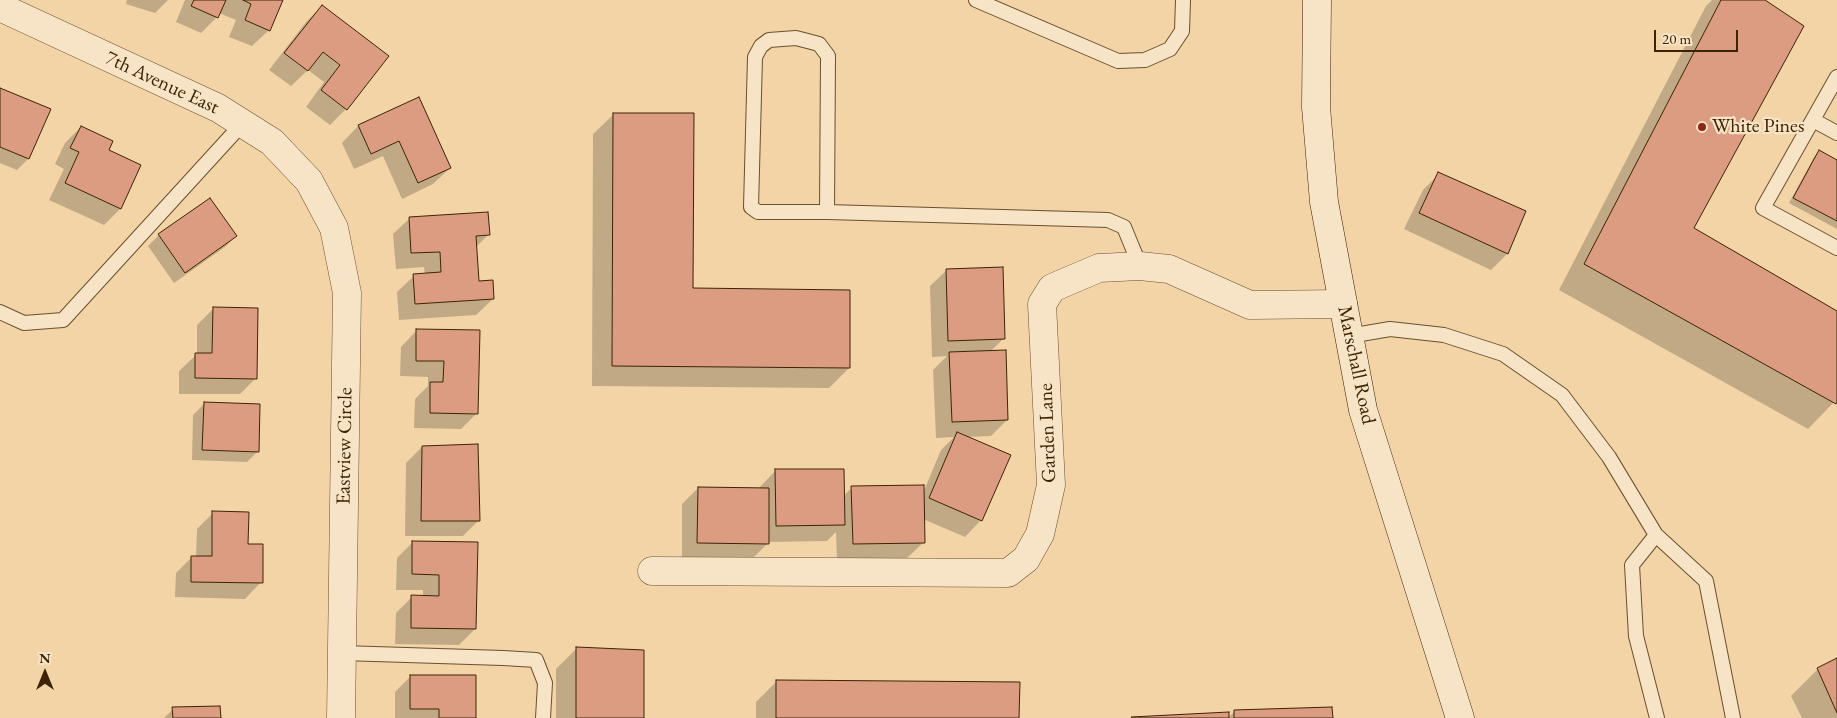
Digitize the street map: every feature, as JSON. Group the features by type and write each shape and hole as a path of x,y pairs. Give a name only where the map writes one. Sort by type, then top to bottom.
{"street":[{"name":"Marschall Road","path":"1317,0 1316,107 1324,202 1348,336 1363,410 1460,718"},
{"name":"7th Avenue East","path":"0,7 218,108 272,142 309,182"},
{"name":"Eastview Circle","path":"309,182 334,228 347,293 340,718"},
{"name":"Garden Lane","path":"652,571 1008,573 1026,559 1040,534 1052,485 1042,304 1052,288 1099,268 1140,266 1170,269 1250,305 1343,304"}],"lane":[{"path":"976,0 1118,61 1145,60 1170,49 1182,31 1183,0"},
{"path":"827,212 828,56 818,44 796,38 769,40 761,46 755,57 751,208 758,212 827,212 1108,220 1124,227 1140,266"},
{"path":"1837,77 1763,208 1837,248"},
{"path":"1813,120 1837,133"},
{"path":"0,312 24,324 63,320 242,124"},
{"path":"1348,336 1390,329 1444,335 1503,354 1562,395 1609,457 1656,535 1706,581 1733,718"},
{"path":"1656,535 1632,565 1636,636 1657,718"},
{"path":"342,654 536,660 545,683 544,718"}],"building":[{"path":"194,0 226,0 218,18 191,6"},
{"path":"243,0 283,0 270,31 245,20 251,4"},
{"name":"White Pines","path":"1721,0 1765,0 1804,26 1694,228 1837,311 1836,404 1584,264"},
{"path":"322,5 389,56 347,110 321,90 340,65 323,52 308,71 284,53"},
{"path":"0,88 51,109 29,159 0,147"},
{"path":"419,97 451,168 418,183 399,141 371,154 358,125"},
{"path":"613,113 694,113 693,288 850,290 850,368 612,366"},
{"path":"81,126 113,141 109,150 141,165 121,209 65,183 79,152 70,148"},
{"path":"1819,150 1837,160 1837,221 1793,198"},
{"path":"1438,172 1526,211 1508,254 1419,213"},
{"path":"210,198 237,236 185,273 158,234"},
{"path":"488,212 490,235 476,236 479,281 493,280 494,299 415,304 413,274 441,272 440,252 411,253 409,217"},
{"path":"1003,267 1005,339 948,341 946,269"},
{"path":"213,307 258,308 257,379 195,378 195,353 212,353"},
{"path":"416,329 480,330 478,414 430,413 430,382 443,382 444,361 416,361"},
{"path":"1006,350 1008,420 952,422 949,352"},
{"path":"204,402 260,404 259,452 202,450"},
{"path":"957,432 1011,455 982,521 929,498"},
{"path":"478,444 480,521 421,521 422,446"},
{"path":"775,469 844,469 845,525 776,526"},
{"path":"924,485 925,543 853,544 851,486"},
{"path":"698,487 769,488 769,544 697,543"},
{"path":"212,511 249,512 248,544 263,544 263,583 191,582 191,556 212,556"},
{"path":"412,541 478,542 476,629 411,628 411,595 439,596 439,575 412,574"},
{"path":"576,647 644,650 644,718 576,718"},
{"path":"1837,658 1837,713 1817,668"},
{"path":"410,675 476,675 476,718 439,718 439,709 410,709"},
{"path":"776,680 1020,682 1019,718 776,718"},
{"path":"220,706 221,718 173,718 172,707"},
{"path":"1332,707 1333,718 1234,718 1234,710"},
{"path":"1229,712 1229,718 1131,717"}],"place":[{"name":"White Pines","path":"1702,127"}]}
